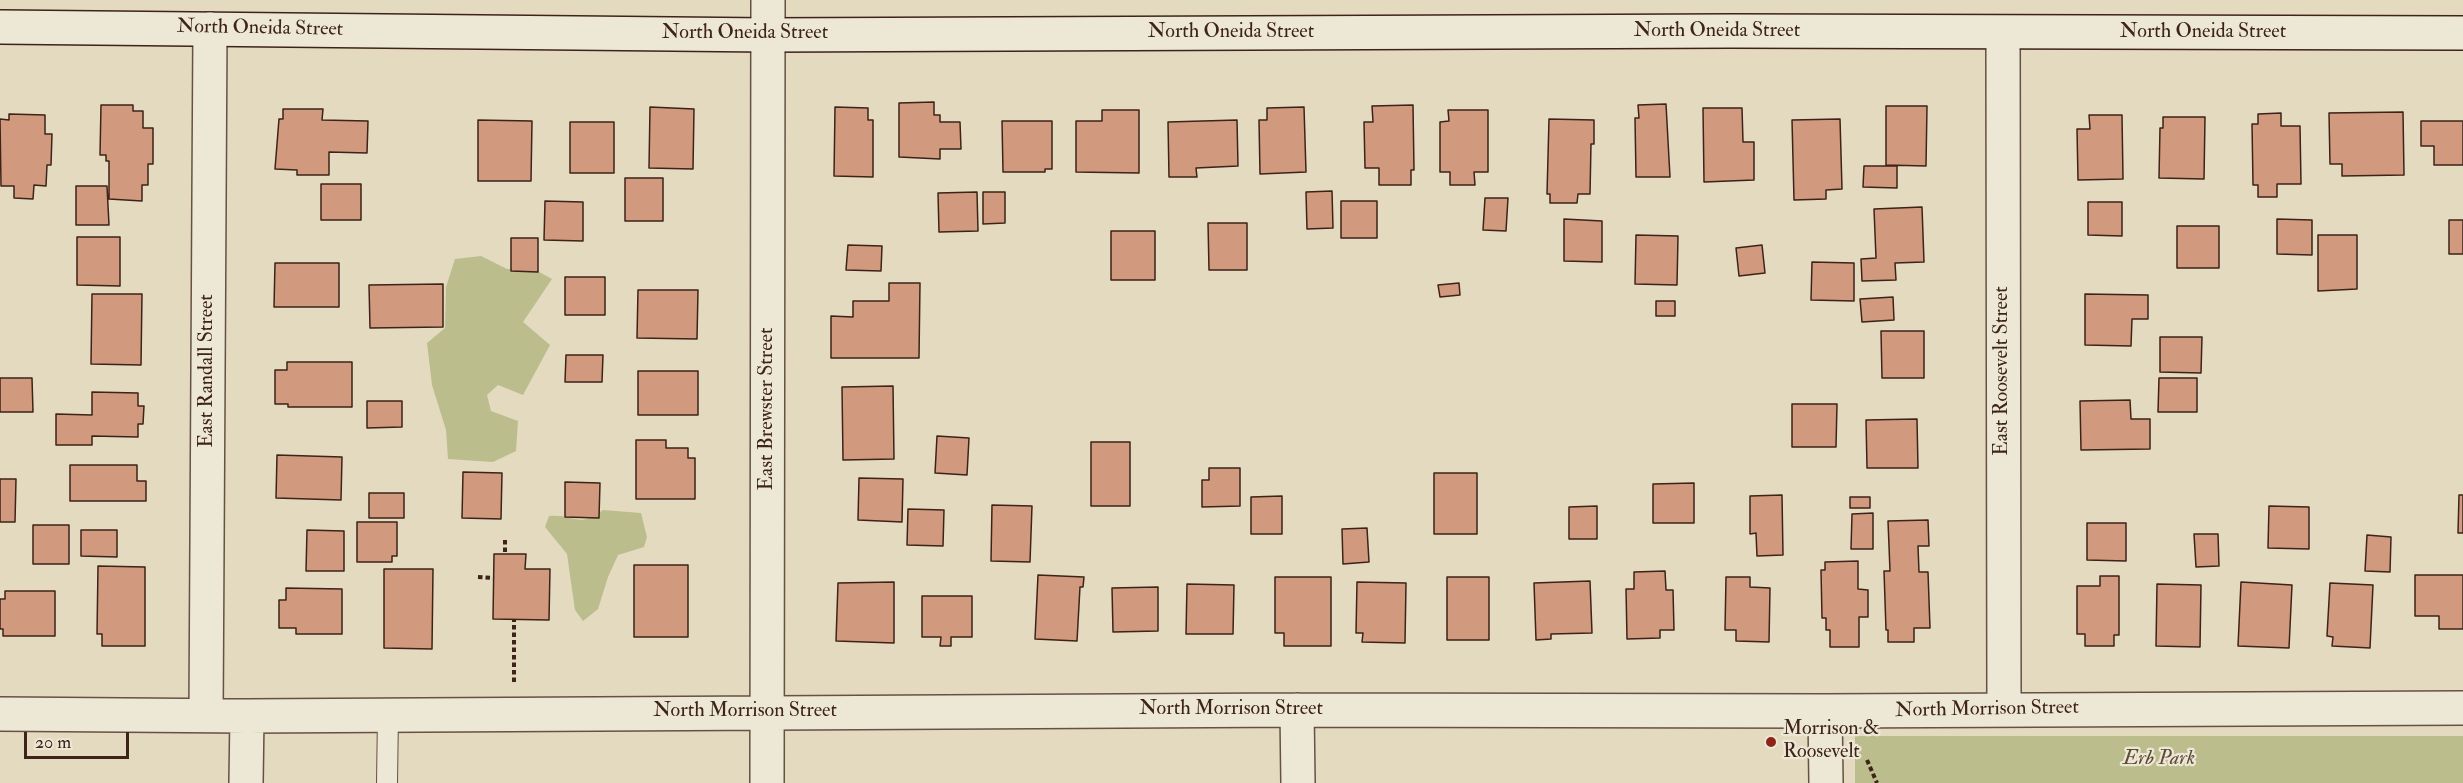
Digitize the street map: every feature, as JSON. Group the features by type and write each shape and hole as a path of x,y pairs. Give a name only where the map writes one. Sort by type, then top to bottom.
{"street":[{"name":"East Brewster Street","path":"766,783 768,0"},
{"name":"North Oneida Street","path":"0,27 768,35 1731,31 2463,33"},
{"name":"East Randall Street","path":"206,714 210,29"},
{"name":"East Roosevelt Street","path":"2003,33 2004,709"},
{"name":"North Morrison Street","path":"0,714 247,716 1297,710 1825,711 2463,708"},
{"path":"1297,710 1298,783"},
{"path":"1825,711 1826,783"},
{"path":"246,783 247,716"}],"lane":[{"path":"387,714 387,783"}],"path":[{"path":"505,540 505,554"},
{"path":"478,577 494,578"},
{"path":"514,620 514,714"},
{"path":"1867,760 1877,783"}],"green space":[{"path":"481,256 507,269 532,268 552,279 523,322 550,345 523,395 498,385 487,395 491,411 518,421 516,451 493,462 448,459 446,430 432,385 427,343 445,328 446,287 455,259"},
{"path":"603,510 641,513 647,537 644,547 618,555 598,609 583,621 575,610 567,554 545,527 549,516 582,520"},
{"name":"Erb Park","path":"1855,736 2463,736 2463,783 1855,783"}],"building":[{"path":"934,102 934,115 940,115 940,122 960,122 961,149 940,149 940,159 899,157 899,103"},
{"path":"1666,104 1670,177 1636,177 1635,118 1639,118 1638,105"},
{"path":"101,105 133,105 133,111 143,111 143,128 153,128 153,164 148,164 148,185 142,185 142,201 109,199 109,161 106,161 106,155 100,155"},
{"path":"1413,105 1414,170 1411,170 1411,185 1379,185 1379,168 1365,168 1364,122 1373,122 1372,106"},
{"path":"1886,106 1927,106 1926,166 1886,165"},
{"path":"650,107 694,109 693,169 649,168"},
{"path":"835,107 868,108 868,120 873,120 873,177 834,176"},
{"path":"1304,107 1306,172 1260,174 1259,120 1267,120 1267,108"},
{"path":"1703,108 1742,108 1743,142 1754,142 1754,180 1704,182"},
{"path":"283,109 323,109 322,120 368,121 367,153 329,152 329,175 297,175 297,170 275,169 279,119 283,119"},
{"path":"1102,110 1139,110 1139,173 1076,172 1076,121 1102,121"},
{"path":"1448,110 1488,110 1488,172 1474,172 1475,185 1450,185 1450,172 1440,172 1440,122 1449,121"},
{"path":"2403,112 2404,175 2342,176 2342,164 2330,164 2329,113"},
{"path":"2281,113 2281,126 2300,126 2301,184 2277,184 2277,197 2258,197 2258,185 2253,185 2252,124 2258,124 2258,114"},
{"path":"9,114 45,115 45,134 52,134 51,165 47,165 46,186 34,185 33,199 14,198 14,186 1,186 0,119 9,120"},
{"path":"2089,115 2122,115 2123,179 2078,180 2077,129 2090,129"},
{"path":"2163,117 2205,117 2204,179 2159,178 2160,128 2163,128"},
{"path":"1549,119 1594,120 1590,194 1578,194 1577,203 1550,203 1550,194 1547,194"},
{"path":"1840,119 1842,189 1826,190 1826,199 1794,200 1792,120"},
{"path":"478,120 532,121 531,181 478,181"},
{"path":"1237,120 1238,166 1196,168 1197,177 1169,177 1168,122"},
{"path":"1002,121 1052,121 1052,169 1045,169 1045,172 1003,172"},
{"path":"2421,121 2463,121 2463,165 2434,165 2434,146 2421,146"},
{"path":"570,122 614,122 614,173 570,173"},
{"path":"1864,166 1897,166 1897,188 1863,187"},
{"path":"625,178 663,178 663,221 625,221"},
{"path":"321,184 361,184 361,220 321,220"},
{"path":"76,186 107,186 109,225 76,225"},
{"path":"1332,191 1333,228 1307,229 1306,192"},
{"path":"977,192 978,231 939,232 938,193"},
{"path":"983,192 1005,192 1005,223 983,224"},
{"path":"1485,198 1508,198 1506,231 1483,230"},
{"path":"545,201 583,202 583,241 544,240"},
{"path":"1341,201 1377,201 1377,238 1341,238"},
{"path":"2088,202 2122,202 2122,236 2088,235"},
{"path":"1922,207 1924,262 1895,263 1896,280 1862,281 1861,259 1876,258 1874,209"},
{"path":"1564,219 1602,221 1602,262 1564,261"},
{"path":"2277,219 2312,220 2312,255 2277,254"},
{"path":"2449,220 2463,220 2463,254 2449,254"},
{"path":"1208,223 1247,223 1247,270 1209,270"},
{"path":"2177,226 2219,226 2219,268 2177,268"},
{"path":"1111,231 1155,231 1155,280 1111,280"},
{"path":"1636,235 1678,236 1677,285 1635,284"},
{"path":"2318,235 2357,235 2357,289 2318,291"},
{"path":"77,237 120,237 120,286 77,285"},
{"path":"511,238 538,238 538,272 511,271"},
{"path":"848,245 882,246 881,271 846,270"},
{"path":"1762,245 1765,273 1739,276 1736,248"},
{"path":"1812,262 1854,263 1854,301 1811,300"},
{"path":"275,263 339,263 339,307 274,307"},
{"path":"565,277 605,277 605,315 565,315"},
{"path":"889,283 920,283 919,358 831,358 831,316 853,317 853,301 889,301"},
{"path":"1459,283 1460,295 1440,297 1438,285"},
{"path":"443,284 443,327 370,328 369,285"},
{"path":"638,290 698,290 697,339 637,338"},
{"path":"92,294 142,294 141,365 91,364"},
{"path":"2085,294 2148,295 2148,319 2132,319 2131,346 2085,345"},
{"path":"1893,297 1894,320 1862,322 1860,299"},
{"path":"1656,301 1675,301 1675,316 1656,316"},
{"path":"1881,331 1924,331 1924,378 1882,378"},
{"path":"2160,337 2202,337 2201,373 2160,372"},
{"path":"566,355 603,355 602,382 565,382"},
{"path":"287,362 352,362 352,407 288,407 288,404 275,404 275,370 287,370"},
{"path":"638,371 698,371 698,415 638,415"},
{"path":"0,378 32,378 33,412 0,412"},
{"path":"2159,378 2197,378 2197,412 2158,412"},
{"path":"893,386 894,459 843,460 842,387"},
{"path":"92,392 138,393 138,406 144,406 143,424 138,424 138,437 92,436 92,445 56,445 56,414 92,415"},
{"path":"2130,400 2131,419 2150,419 2150,449 2081,450 2080,401"},
{"path":"367,401 402,401 402,427 367,428"},
{"path":"1792,404 1837,404 1836,447 1792,447"},
{"path":"1917,419 1918,468 1867,468 1866,420"},
{"path":"937,436 969,438 967,475 935,473"},
{"path":"636,440 666,440 666,448 688,448 688,458 695,458 695,499 636,499"},
{"path":"1091,442 1130,442 1130,506 1091,506"},
{"path":"277,455 342,457 341,500 276,498"},
{"path":"70,465 137,465 137,481 146,481 146,501 70,501"},
{"path":"1209,468 1240,468 1240,506 1202,507 1202,480 1209,480"},
{"path":"463,472 502,473 501,519 462,518"},
{"path":"1434,473 1477,473 1477,534 1434,534"},
{"path":"859,478 903,479 902,522 858,520"},
{"path":"0,479 16,479 15,522 0,522"},
{"path":"565,482 600,483 599,518 565,517"},
{"path":"1694,483 1694,523 1653,523 1653,484"},
{"path":"369,493 404,493 404,518 369,518"},
{"path":"1782,495 1783,555 1757,556 1756,533 1750,534 1750,496"},
{"path":"2459,495 2463,495 2463,533 2458,533"},
{"path":"1282,496 1282,534 1251,534 1251,497"},
{"path":"1850,497 1870,497 1870,508 1850,508"},
{"path":"992,505 1032,506 1030,562 991,561"},
{"path":"1597,506 1597,539 1569,539 1569,507"},
{"path":"2269,506 2309,507 2309,549 2268,548"},
{"path":"908,509 944,510 943,546 907,545"},
{"path":"1873,513 1873,549 1851,549 1852,514"},
{"path":"1928,520 1929,546 1918,546 1919,572 1928,572 1930,628 1914,628 1914,642 1888,642 1884,571 1890,571 1888,521"},
{"path":"357,522 397,522 397,556 392,556 392,562 357,562"},
{"path":"2087,523 2126,523 2126,561 2087,560"},
{"path":"33,525 69,525 69,564 33,564"},
{"path":"1367,528 1369,562 1343,564 1342,529"},
{"path":"81,530 117,530 117,557 81,556"},
{"path":"307,530 344,531 344,571 306,571"},
{"path":"2194,534 2218,534 2219,566 2196,567"},
{"path":"2367,535 2391,537 2390,572 2365,571"},
{"path":"494,554 526,554 525,569 550,569 549,620 493,619"},
{"path":"1858,561 1858,589 1868,590 1868,617 1859,617 1859,647 1830,647 1830,630 1826,630 1826,618 1822,618 1821,570 1825,570 1825,562"},
{"path":"634,565 688,565 688,637 634,637"},
{"path":"98,566 145,567 145,646 102,646 102,634 97,634"},
{"path":"384,569 433,569 432,649 384,648"},
{"path":"1665,571 1666,590 1673,590 1674,630 1660,630 1660,638 1627,639 1626,589 1634,589 1634,572"},
{"path":"1038,575 1084,577 1083,587 1080,587 1077,641 1035,639"},
{"path":"2415,575 2463,575 2463,629 2439,629 2439,616 2415,616"},
{"path":"2100,576 2119,576 2119,635 2114,635 2114,646 2085,646 2085,634 2077,634 2077,586 2100,586"},
{"path":"1275,577 1331,577 1331,646 1284,646 1284,633 1275,633"},
{"path":"1447,577 1489,577 1489,640 1447,640"},
{"path":"1726,577 1750,577 1750,587 1770,588 1769,642 1736,641 1736,630 1725,630"},
{"path":"1590,581 1592,633 1551,634 1551,639 1536,640 1534,583"},
{"path":"894,582 894,643 836,641 838,583"},
{"path":"1357,582 1406,583 1405,643 1362,642 1363,633 1356,633"},
{"path":"2241,582 2292,585 2289,648 2238,646"},
{"path":"2330,583 2373,585 2370,648 2332,646 2333,637 2327,636"},
{"path":"1187,584 1234,585 1233,634 1186,634"},
{"path":"2157,584 2201,585 2200,647 2156,646"},
{"path":"1158,587 1158,631 1113,632 1112,588"},
{"path":"286,588 342,589 342,634 296,634 296,628 279,628 279,600 286,600"},
{"path":"5,591 55,591 55,636 3,636 3,629 0,629 0,599 5,599"},
{"path":"922,596 972,596 972,637 951,637 951,646 940,646 941,637 922,637"}],"place":[{"name":"Morrison & Roosevelt","path":"1771,742"}]}
